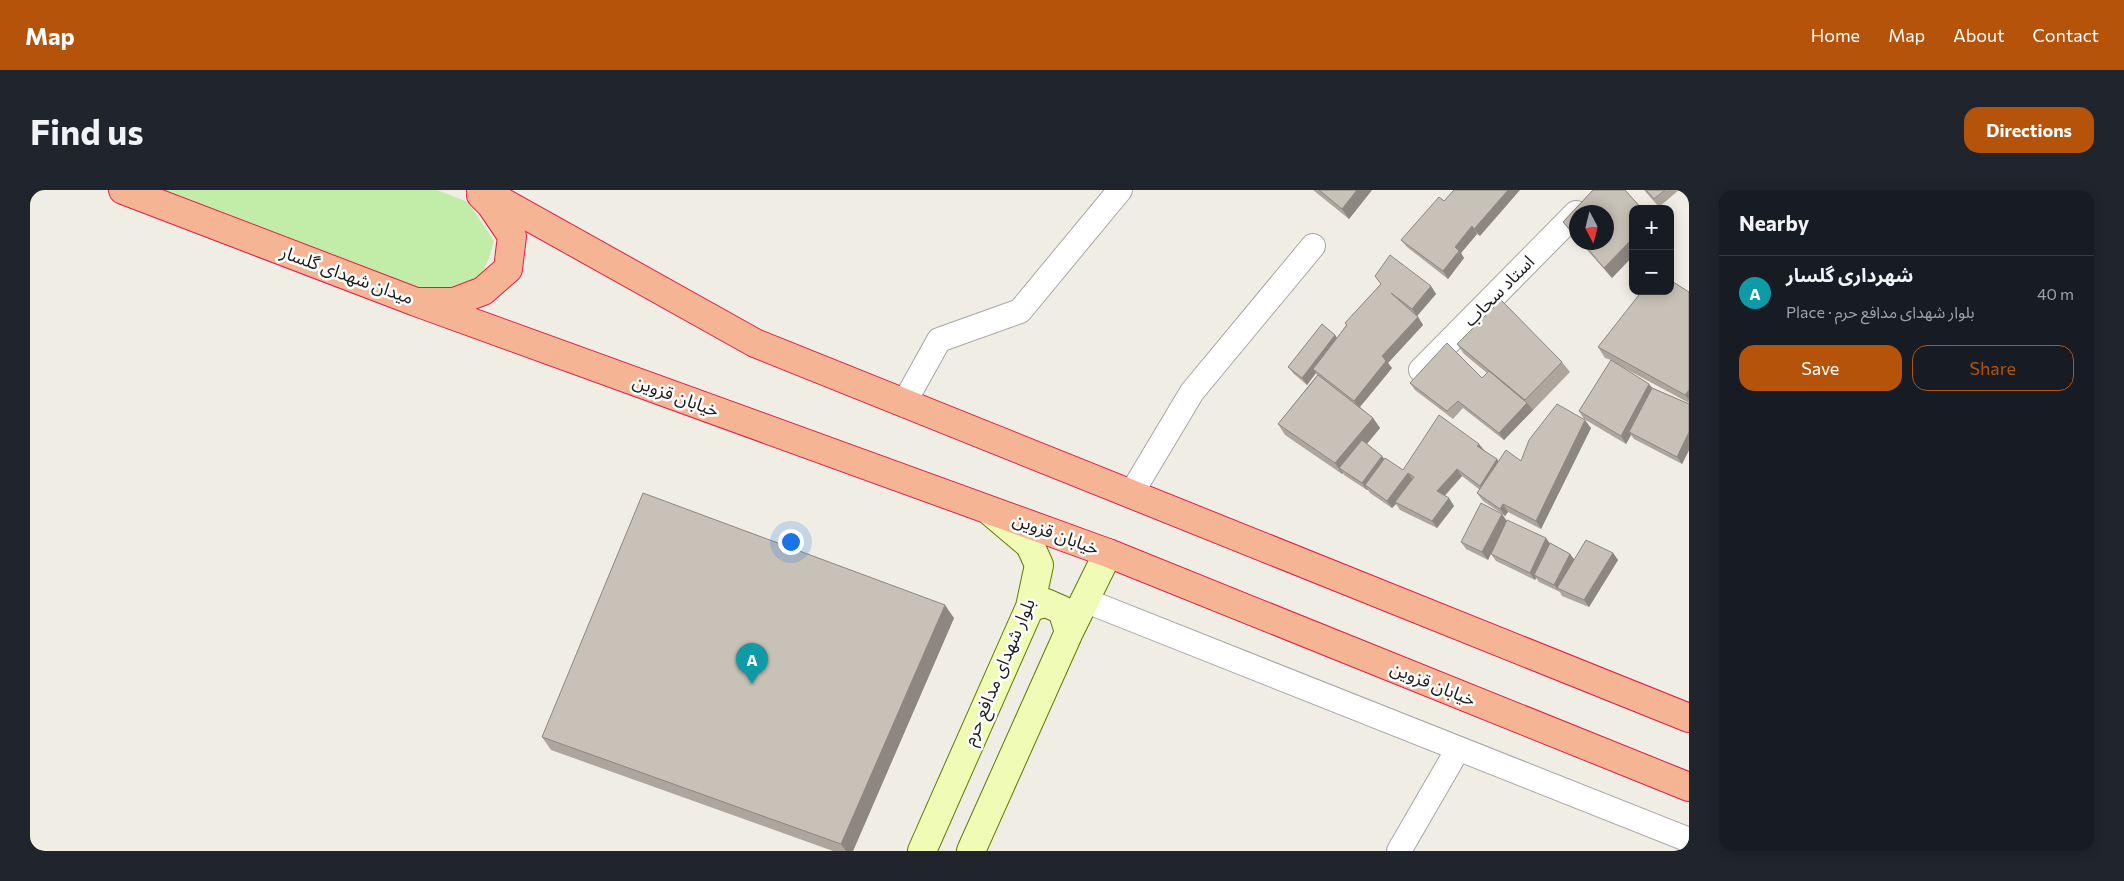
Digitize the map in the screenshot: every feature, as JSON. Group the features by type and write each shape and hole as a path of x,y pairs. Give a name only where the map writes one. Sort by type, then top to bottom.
{"highway":[{"name":"میدان شهدای گلسار","path":"123,190 416,302 454,302 483,291 508,270 512,236 491,205 475,190"},
{"path":"481,190 755,343 1689,718"},
{"name":"خیابان قزوین","path":"416,302 1108,553 1689,787"}],"main road":[{"name":"بلوار شهدای مدافع حرم","path":"922,851 1030,607 1039,565 1030,545 986,508"},
{"path":"971,851 1069,632 1108,553"},
{"path":"1030,607 1046,603 1062,610 1069,632"}],"street":[{"path":"904,403 939,340 1020,311 1120,190"},
{"name":"استاد سحاب","path":"1585,205 1593,196"},
{"name":"استاد سحاب","path":"1421,370 1569,221"},
{"path":"1131,494 1192,392 1313,246"},
{"path":"1084,600 1689,840"},
{"path":"1399,851 1458,748"}],"green space":[{"path":"155,190 437,190 468,202 494,241 483,270 477,279 469,285 459,288 418,290"}],"building":[{"path":"1319,190 1357,190 1342,209"},
{"path":"1454,190 1508,190 1474,229 1472,226 1455,247 1459,251 1443,271 1401,240 1439,197 1444,201"},
{"path":"1593,190 1625,190 1638,205 1629,205 1629,242 1604,268 1589,250 1614,250 1614,205 1579,205"},
{"path":"1646,190 1665,190 1654,199"},
{"path":"1569,216 1569,228 1563,222"},
{"path":"1390,255 1431,286 1412,309 1391,293 1418,317 1382,356 1386,361 1354,401 1313,369 1347,325 1345,323 1381,284 1375,276"},
{"path":"1674,283 1689,292 1689,390 1685,395 1598,347 1639,295 1674,295"},
{"path":"1501,300 1562,362 1525,400 1457,344"},
{"path":"1322,324 1335,335 1302,378 1288,367"},
{"path":"1447,343 1482,378 1489,371 1527,403 1499,433 1458,401 1447,411 1410,383"},
{"path":"1611,360 1649,384 1621,436 1579,411"},
{"path":"1318,375 1373,418 1335,463 1278,424"},
{"path":"1652,388 1689,404 1689,432 1677,457 1629,432"},
{"path":"1557,404 1585,420 1536,521 1503,504 1500,509 1477,493 1506,450 1521,461 1529,440"},
{"path":"1439,415 1479,444 1477,446 1497,459 1480,486 1457,469 1437,491 1449,498 1432,521 1395,502 1414,477 1408,473 1387,501 1365,485 1385,458 1403,470"},
{"path":"1362,440 1382,456 1362,483 1339,468"},
{"path":"643,493 945,605 841,844 542,737"},
{"path":"1481,503 1502,514 1482,552 1461,542"},
{"path":"1507,520 1546,538 1530,573 1491,554"},
{"path":"1586,540 1613,553 1584,600 1557,588"},
{"path":"1550,543 1570,554 1554,585 1534,575"}],"place":[{"name":"شهرداری گلسار","path":"752,684"}]}
